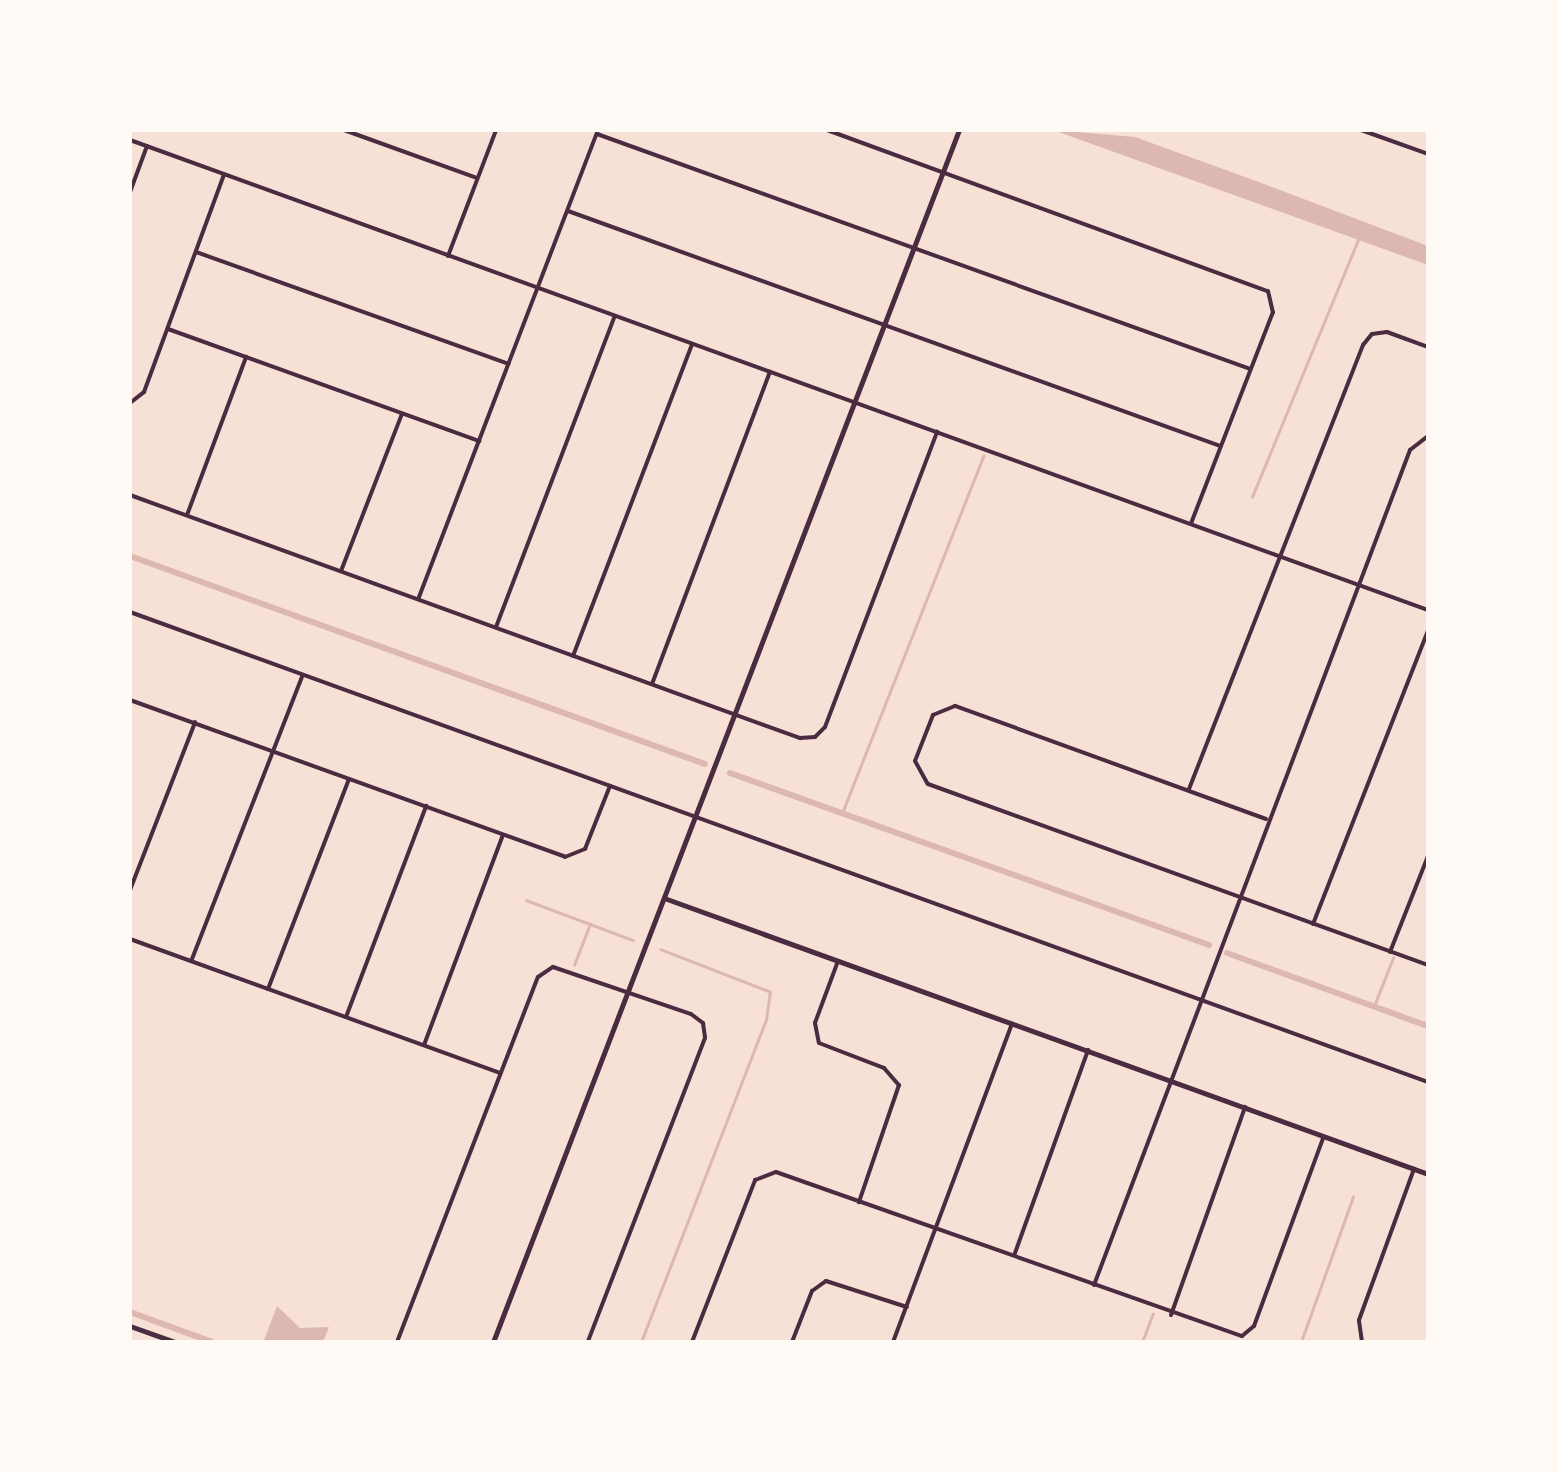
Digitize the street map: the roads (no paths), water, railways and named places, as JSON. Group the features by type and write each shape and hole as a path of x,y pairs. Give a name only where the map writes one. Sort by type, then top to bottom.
{"street":[{"path":"344,130 477,178"},
{"path":"448,256 496,130"},
{"path":"827,130 1260,286 1271,296 1273,312 1190,523"},
{"path":"493,1342 959,130"},
{"path":"1361,130 1428,154"},
{"path":"418,599 597,132 1250,370"},
{"path":"130,140 1428,610"},
{"path":"130,192 147,146"},
{"path":"132,403 144,392 224,174"},
{"path":"568,211 1220,446"},
{"path":"196,252 509,364"},
{"path":"496,628 615,316"},
{"path":"168,329 479,442"},
{"path":"1189,790 1372,334 1428,347"},
{"path":"573,656 692,344"},
{"path":"187,515 246,357"},
{"path":"652,684 770,372"},
{"path":"341,571 402,414"},
{"path":"130,494 734,714 815,737 826,723 937,432"},
{"path":"1094,1285 1236,896 1410,450 1425,437"},
{"path":"130,612 1428,1082"},
{"path":"1313,924 1428,631"},
{"path":"191,960 302,675"},
{"path":"130,700 565,857 577,855 589,841 610,786"},
{"path":"1266,819 954,706 932,715 916,769 928,784 1428,965"},
{"path":"130,890 195,722"},
{"path":"268,989 349,779"},
{"path":"346,1017 426,806"},
{"path":"424,1045 504,835"},
{"path":"1390,952 1428,856"},
{"path":"664,898 1428,1174"},
{"path":"130,939 500,1073"},
{"path":"838,961 815,1022 819,1043 884,1068 898,1085 859,1202"},
{"path":"397,1342 500,1073 545,970 562,967 691,1014 703,1023 706,1038 588,1342"},
{"path":"893,1342 1012,1024"},
{"path":"1014,1255 1088,1050"},
{"path":"1172,1315 1245,1108"},
{"path":"692,1342 755,1180 776,1172 1172,1315 1242,1336 1254,1326 1324,1136"},
{"path":"1360,1339 1358,1320 1414,1169"},
{"path":"792,1342 812,1291 826,1280 907,1307"},
{"path":"130,1326 175,1342"}],"waterway":[{"path":"1252,497 1358,240"},
{"path":"842,813 983,456"},
{"path":"130,556 705,764"},
{"path":"730,773 1209,945"},
{"path":"526,900 633,940"},
{"path":"574,965 590,924"},
{"path":"641,1342 766,1020 770,992 661,950"},
{"path":"1227,953 1428,1026"},
{"path":"1374,1006 1393,958"},
{"path":"1301,1342 1353,1197"},
{"path":"130,1312 212,1342"},
{"path":"1142,1342 1153,1314"}]}
